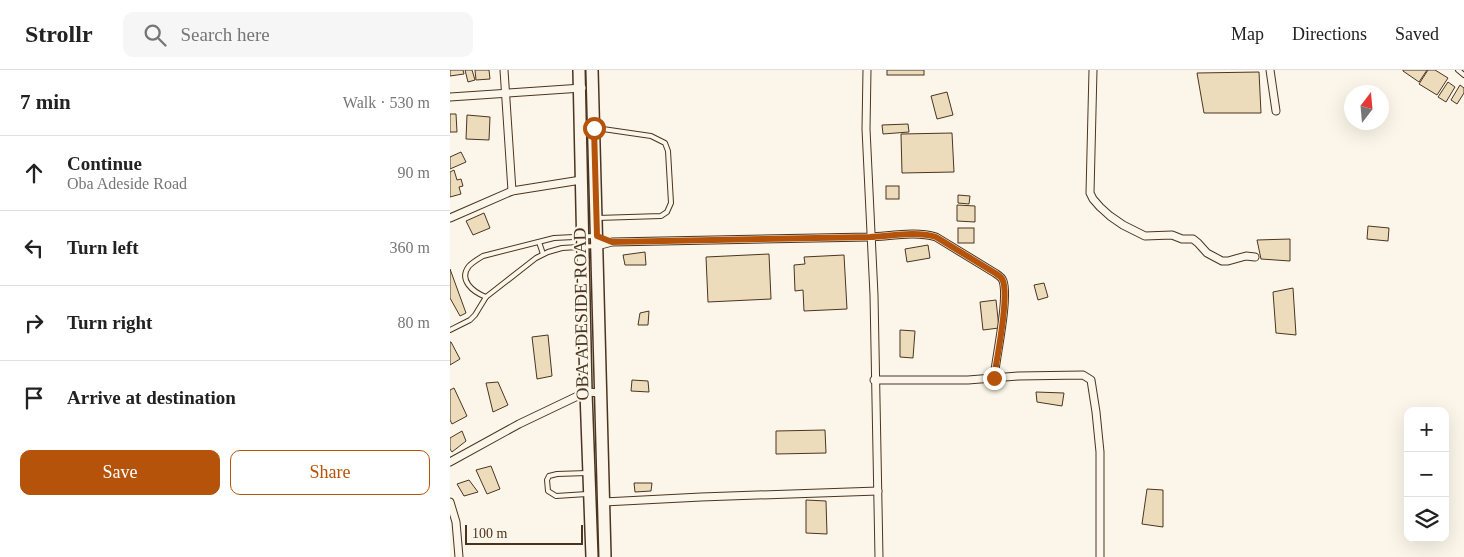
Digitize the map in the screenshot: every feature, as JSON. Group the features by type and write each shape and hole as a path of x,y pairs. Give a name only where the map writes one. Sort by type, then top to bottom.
{"main road":[{"path":"579,70 586,392 592,557"},
{"name":"OBA ADESIDE ROAD","path":"592,70 606,557"}],"street":[{"path":"504,70 512,191"},
{"path":"867,70 866,129 874,295 874,380 879,557"},
{"path":"1093,70 1090,193 1093,199 1123,225 1145,236 1172,235 1182,239 1193,239 1207,253 1219,260 1225,261 1246,256 1255,257"},
{"path":"1270,70 1276,111"},
{"path":"450,97 593,88"},
{"path":"450,218 512,191 581,180"},
{"path":"597,241 870,237 912,234 936,237 1002,278 1004,282 1002,324 994,378"},
{"path":"874,380 968,380 1018,376 1083,375 1091,380 1100,452 1100,557"},
{"path":"450,462 519,424 586,392 601,393"},
{"path":"604,502 878,492"},
{"path":"450,502 456,522 459,557"}],"lane":[{"path":"1458,70 1464,75"},
{"path":"594,128 651,136 665,143 668,151 671,203 667,212 661,216 596,218"},
{"path":"486,297 478,294 467,284 466,275 468,268 473,262 483,256 554,238 597,241"},
{"path":"450,330 470,320 486,297 518,270 543,254 583,241 597,241"},
{"path":"539,242 543,254"},
{"path":"589,473 557,474 549,476 546,480 548,491 556,496 590,494"}],"building":[{"path":"450,70 463,70 464,74 450,76"},
{"path":"465,70 472,70 475,80 468,82"},
{"path":"475,70 489,70 490,79 476,80"},
{"path":"887,70 924,70 924,75 887,75"},
{"path":"1403,70 1427,70 1419,82"},
{"path":"1428,70 1435,70 1448,78 1437,95 1419,84"},
{"path":"1259,72 1261,113 1204,113 1197,73"},
{"path":"1448,82 1455,87 1446,102 1438,97"},
{"path":"1460,85 1464,88 1464,93 1457,104 1451,100"},
{"path":"947,92 953,115 937,119 931,96"},
{"path":"450,114 456,114 457,132 450,132"},
{"path":"467,115 490,117 489,140 466,139"},
{"path":"908,124 909,132 883,134 882,125"},
{"path":"952,133 954,172 902,173 901,134"},
{"path":"461,152 466,162 450,169 450,157"},
{"path":"454,170 457,180 461,179 463,186 459,187 461,194 450,197 450,172"},
{"path":"886,186 899,186 899,199 886,199"},
{"path":"958,195 970,196 969,204 958,203"},
{"path":"957,205 975,206 975,222 957,221"},
{"path":"484,213 490,228 473,235 466,221"},
{"path":"1368,226 1389,228 1388,241 1367,239"},
{"path":"958,228 974,228 974,243 958,243"},
{"path":"1290,239 1290,261 1261,259 1257,240"},
{"path":"928,245 930,258 907,262 905,249"},
{"path":"645,252 646,265 625,265 623,255"},
{"path":"769,254 771,299 708,302 706,257"},
{"path":"844,255 847,309 804,311 803,290 795,291 794,265 805,264 804,257"},
{"path":"450,269 466,313 460,316 450,298"},
{"path":"1044,283 1048,297 1038,300 1034,285"},
{"path":"1293,288 1296,335 1276,333 1273,292"},
{"path":"996,300 999,328 983,330 980,302"},
{"path":"649,311 648,325 638,325 640,313"},
{"path":"900,330 915,331 913,358 900,357"},
{"path":"548,335 552,376 537,379 532,337"},
{"path":"450,342 460,359 450,365"},
{"path":"632,380 648,381 649,392 631,391"},
{"path":"498,382 508,405 493,412 486,383"},
{"path":"454,388 467,416 452,424 450,420 450,390"},
{"path":"1036,392 1064,393 1062,406 1037,402"},
{"path":"825,430 826,453 776,454 776,431"},
{"path":"462,431 466,441 452,452 450,449 450,438"},
{"path":"491,466 500,489 487,494 476,470"},
{"path":"469,480 478,492 464,496 457,484"},
{"path":"634,483 652,483 651,491 635,492"},
{"path":"1147,489 1163,490 1163,527 1142,524"},
{"path":"806,500 826,501 827,534 806,533"}],"route":[{"path":"594,128 597,236 612,242 870,237 912,234 936,237 995,273 1004,282 1002,324 994,378"}]}
